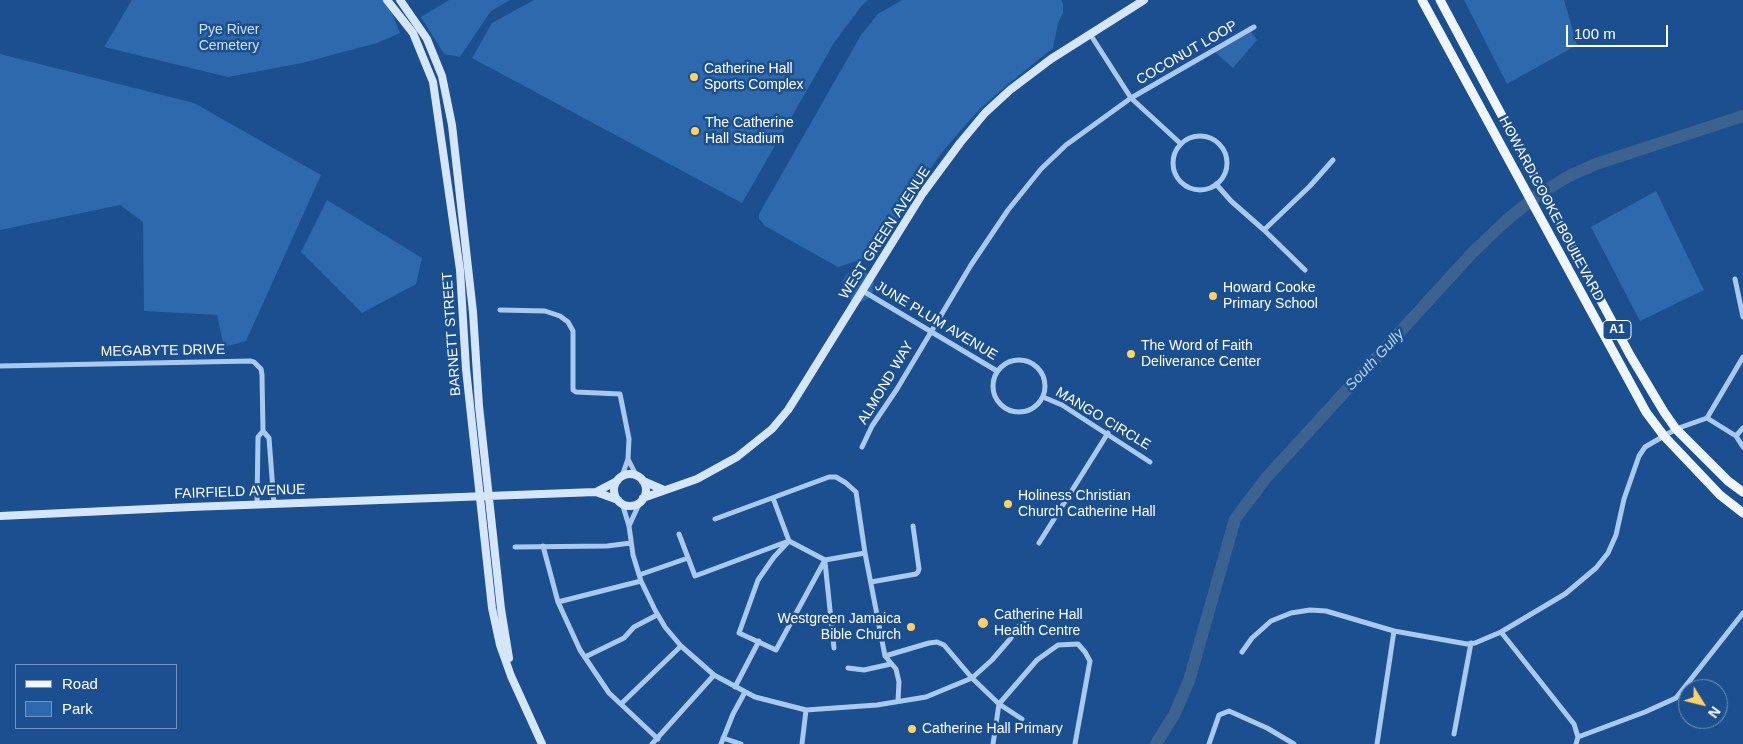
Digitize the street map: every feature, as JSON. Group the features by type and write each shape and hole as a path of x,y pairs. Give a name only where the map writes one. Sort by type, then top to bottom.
{"main road":[{"name":"HOWARD COOKE BOULEVARD","path":"1422,0 1646,412 1664,436 1720,495 1743,513"},
{"name":"HOWARD COOKE BOULEVARD","path":"1440,0 1630,355 1664,412 1676,429 1728,481 1743,492"}],"street":[{"name":"BARNETT STREET","path":"387,0 413,34 433,82 460,270 466,369 492,608 500,645 511,676 542,744"},
{"name":"BARNETT STREET","path":"400,0 426,39 442,76 452,125 472,303 479,406 501,609 511,676"},
{"name":"WEST GREEN AVENUE","path":"642,500 697,479 737,457 772,429 788,410 923,193 985,113 1010,90 1051,59 1144,0"},
{"name":"COCONUT LOOP","path":"931,331 970,265 1008,210 1040,169 1066,145 1131,98 1254,27"},
{"path":"1090,34 1131,98 1181,144"},
{"path":"1208,136 1219,143 1226,153 1227,165 1224,176 1216,184 1202,190 1193,189 1179,180 1175,173 1174,158 1181,144 1189,138 1208,136"},
{"path":"1264,230 1310,186 1333,160"},
{"path":"1216,184 1231,201 1305,270"},
{"path":"1735,279 1743,317"},
{"name":"JUNE PLUM AVENUE","path":"862,290 997,371"},
{"path":"500,310 545,311 560,316 568,322 573,331 572,390 576,392 620,394 629,439 628,459 614,491 629,526 630,543 640,578 658,614 681,646 714,676 755,697 806,710 877,705 926,697 972,678 992,660 1011,638 1016,628 1037,614"},
{"name":"ALMOND WAY","path":"862,447 872,426 931,331"},
{"path":"1242,652 1252,638 1271,621 1291,613 1310,610 1326,610 1394,631 1461,643 1471,643 1501,632 1565,594 1596,568 1608,553 1616,534 1624,499 1644,447 1676,429 1706,418 1743,357"},
{"path":"1019,360 1034,364 1041,371 1045,379 1046,388 1043,396 1037,405 1027,411 1016,412 1006,409 997,400 993,389 997,371 1010,361 1019,360"},
{"name":"MEGABYTE DRIVE","path":"0,366 251,361 258,366 262,375 263,431 269,438 274,504"},
{"name":"MANGO CIRCLE","path":"1043,396 1062,405 1108,433 1150,462"},
{"path":"1706,418 1736,436 1743,447"},
{"path":"1736,436 1743,428"},
{"name":"MEGABYTE DRIVE","path":"257,504 258,437 263,431"},
{"path":"1039,543 1108,433"},
{"path":"628,459 636,475 643,481 664,490"},
{"path":"596,492 629,474 636,475"},
{"path":"715,519 829,477 836,477 856,492 865,553 885,656 896,669 899,682 898,702"},
{"path":"629,526 646,488 643,481"},
{"path":"481,496 596,492 631,506 642,500"},
{"name":"FAIRFIELD AVENUE","path":"0,516 481,496"},
{"path":"772,498 789,541 825,560 865,553"},
{"path":"871,582 916,574 918,572 913,526"},
{"path":"679,534 695,576 789,541"},
{"path":"789,541 774,556 758,580 739,632 776,650 825,560"},
{"path":"516,547 606,546 630,543"},
{"path":"543,546 558,602 585,657 609,693 658,739"},
{"path":"558,602 640,578 688,558"},
{"path":"825,560 834,648"},
{"path":"1578,736 1645,712 1676,698 1743,613"},
{"path":"585,657 624,638 634,627 658,614"},
{"path":"1378,744 1394,631"},
{"path":"1501,632 1574,724 1578,736 1576,744"},
{"path":"735,686 759,642"},
{"path":"885,656 937,642 944,645 972,678 999,704 1022,719"},
{"path":"1454,734 1471,643"},
{"path":"993,744 999,704 1037,660 1058,645 1078,644 1090,661 1075,744"},
{"path":"621,704 681,646"},
{"path":"848,668 864,670 892,664"},
{"path":"652,744 714,676"},
{"path":"741,744 722,741 733,714 745,692"},
{"path":"802,744 806,710"},
{"path":"1209,744 1219,715 1228,711 1267,728 1294,744"}],"green space":[{"name":"Pye River Cemetery","path":"132,0 387,0 400,33 377,43 302,63 228,77 104,47"},
{"path":"449,0 510,0 491,11 460,57 444,54 421,17"},
{"name":"The Catherine Hall Stadium","path":"534,0 868,0 862,5 834,43 742,203 472,58 492,23"},
{"path":"902,0 1061,0 1063,13 1058,23 1053,48 1007,85 979,110 960,131 939,156 912,196 875,258 863,259 838,267 765,226 759,219 759,214 861,35 878,14"},
{"path":"1464,0 1564,0 1577,45 1507,84"},
{"path":"1251,32 1257,40 1233,68 1215,52"},
{"path":"0,54 194,103 321,175 246,341 224,347 217,315 144,311 143,222 120,205 0,230"},
{"path":"1656,191 1704,290 1640,321 1591,227"},
{"path":"327,200 422,258 416,284 362,313 301,252"},
{"path":"858,270 864,271 869,275 873,280 873,292 869,297 864,301 858,302 852,301 847,297 843,292 842,286 843,280 847,275 852,271"}],"waterway":[{"name":"South Gully","path":"1156,744 1174,715 1189,681 1235,519 1266,478 1474,251 1509,218 1538,195 1569,176 1596,164 1743,116"}],"place":[{"name":"Catherine Hall Sports Complex","path":"694,77"},
{"name":"The Catherine Hall Stadium","path":"695,131"},
{"name":"Howard Cooke Primary School","path":"1213,296"},
{"name":"The Word of Faith Deliverance Center","path":"1131,354"},
{"name":"Holiness Christian Church Catherine Hall","path":"1008,504"},
{"name":"Catherine Hall Health Centre","path":"983,623"},
{"name":"Westgreen Jamaica Bible Church","path":"911,627"},
{"name":"Catherine Hall Primary","path":"912,729"}]}
